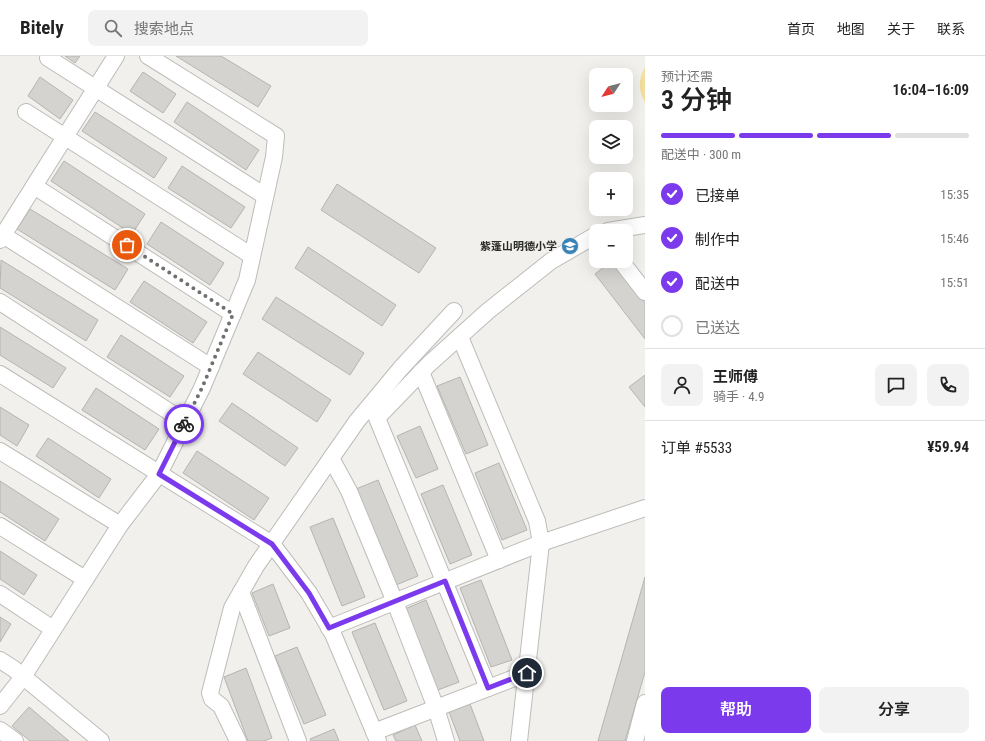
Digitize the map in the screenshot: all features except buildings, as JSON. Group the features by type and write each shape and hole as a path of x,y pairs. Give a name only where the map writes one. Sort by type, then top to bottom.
{"street":[{"path":"116,56 2,238 211,367"},
{"path":"0,706 23,677 120,525 159,474 211,367 247,280 274,157 276,136 148,56"},
{"path":"48,58 265,196"},
{"path":"26,112 252,256"},
{"path":"34,186 233,314"},
{"path":"633,227 645,225"},
{"path":"488,688 377,418 421,372 488,311 551,262 589,239"},
{"path":"626,268 645,292"},
{"path":"0,302 185,422"},
{"path":"238,741 221,706 212,699 210,693 232,608 256,566 357,421 401,368 454,311"},
{"path":"460,337 537,521 541,543 519,741"},
{"path":"421,372 499,560"},
{"path":"0,374 272,544 309,593 329,628 376,736 436,708 527,673"},
{"path":"0,451 120,525"},
{"path":"331,458 349,491 395,602 436,708 446,741"},
{"path":"329,628 541,543 645,508"},
{"path":"0,526 85,579"},
{"path":"241,592 298,741"},
{"path":"0,594 54,629"},
{"path":"0,660 101,741"},
{"path":"639,738 645,703"},
{"path":"0,730 15,741"}],"shaded area":[{"path":"645,67 645,103 640,89 640,80"}],"way so far":[{"path":"127,245 233,314 202,388 184,424"}],"place":[{"name":"紫蓬山明德小学","path":"570,246"}],"route":[{"path":"184,424 159,474 272,544 309,593 329,628 445,581 488,688 527,673"}]}
